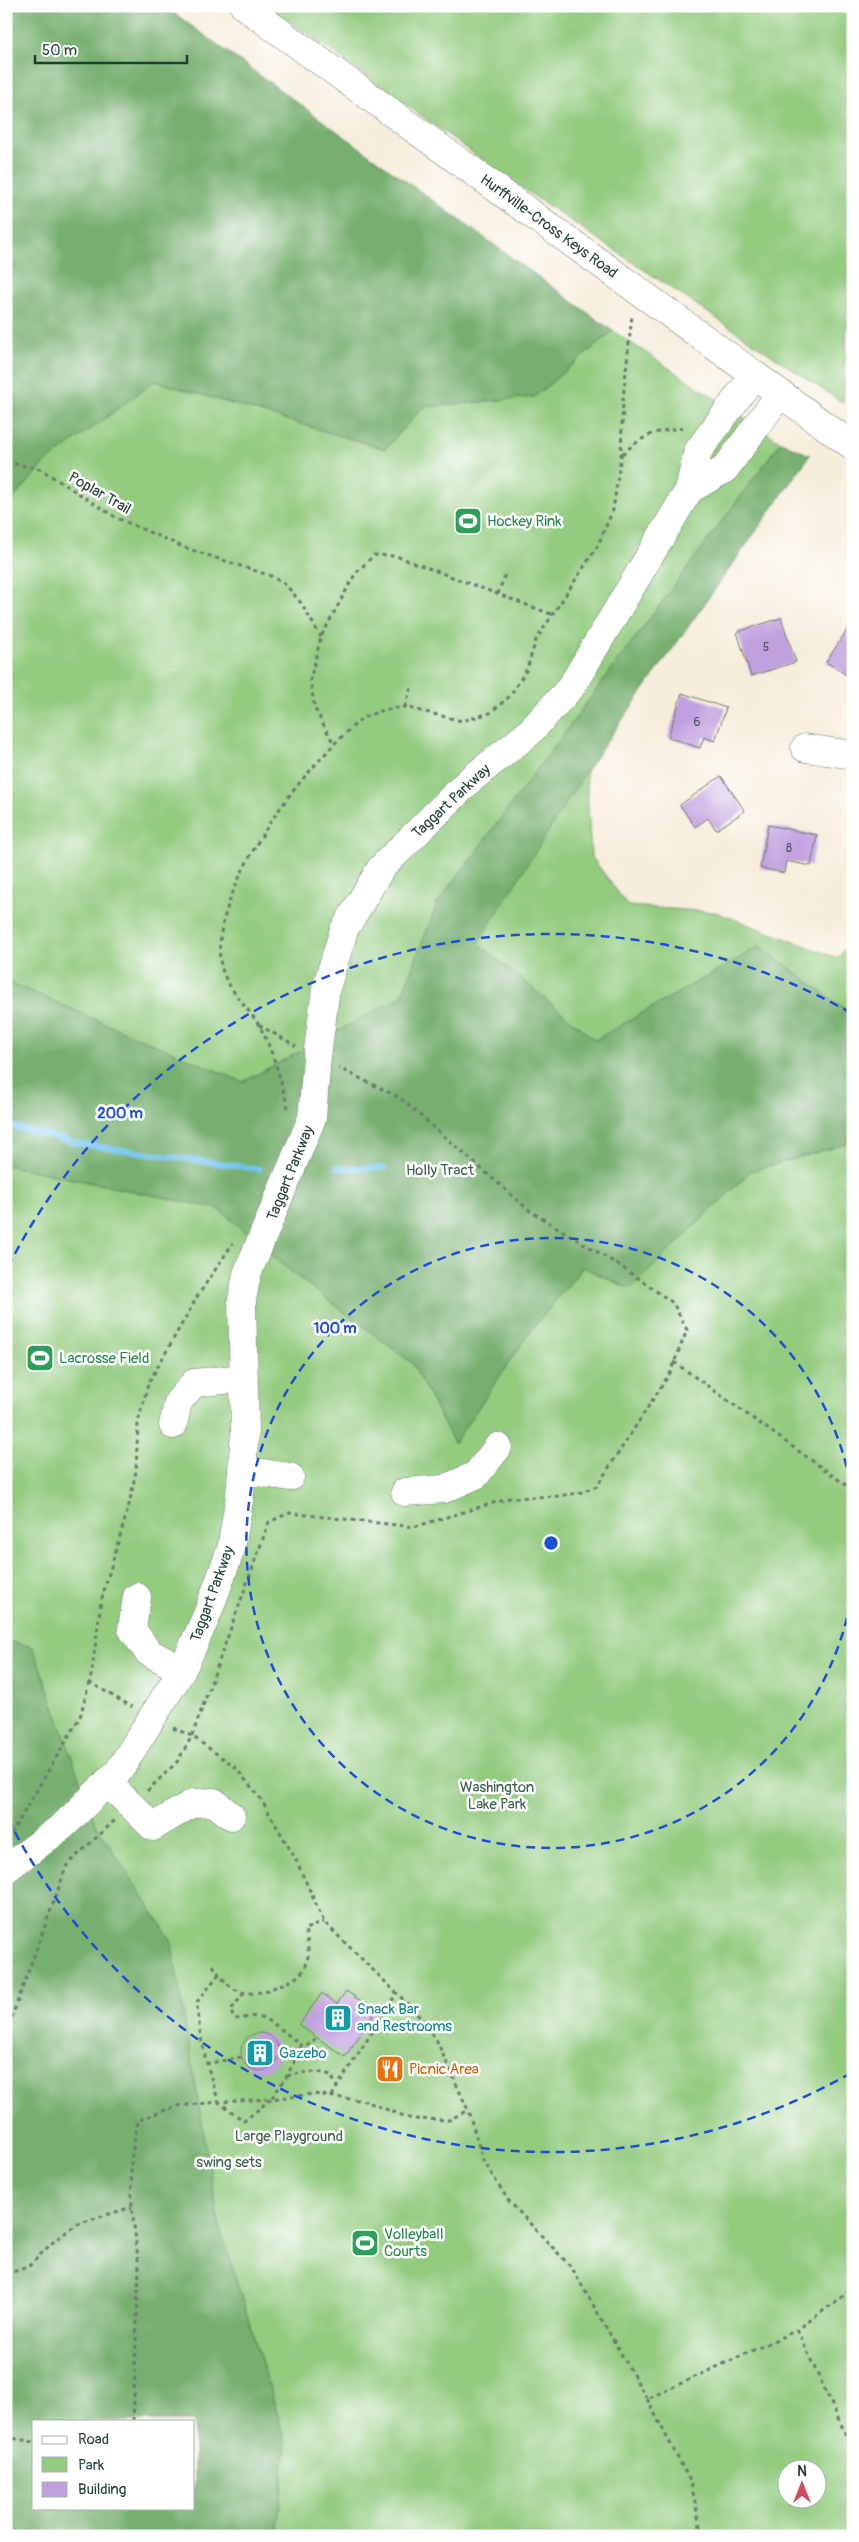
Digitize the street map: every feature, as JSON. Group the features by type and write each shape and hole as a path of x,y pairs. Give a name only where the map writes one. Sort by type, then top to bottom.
{"street":[{"name":"Hurffville-Cross Keys Road","path":"244,6 853,446"},
{"name":"Taggart Parkway","path":"6,1869 63,1826 118,1772 182,1670 207,1615 231,1549 242,1470 244,1378 242,1300 247,1274 312,1118 317,1057 326,988 344,930 381,868 470,780 529,733 571,687 689,490 698,451 754,375"},
{"name":"Taggart Parkway","path":"689,490 725,469 780,394"},
{"path":"805,748 853,755"},
{"path":"173,1425 178,1402 194,1383 244,1378"},
{"path":"404,1492 444,1489 476,1475 498,1447"},
{"path":"242,1470 290,1477"},
{"path":"137,1597 132,1629 148,1652 182,1670"},
{"path":"107,1782 153,1827 193,1803 214,1802 231,1816"}],"path":[{"path":"289,1112 281,1080 258,1025 224,973 219,951 224,918 259,842 293,791 334,744 362,718 383,710 404,707 462,721 490,713 510,696 526,669 536,640 596,547 614,510 621,455 623,398 635,288"},
{"path":"621,455 638,441 663,429 684,428 692,424"},
{"name":"Poplar Trail","path":"6,462 40,469 117,518 183,547 270,576 286,586 301,603 321,637"},
{"path":"334,744 315,709 310,680 321,637 355,574 374,555 396,556 551,614"},
{"path":"498,594 505,574"},
{"path":"404,707 412,685"},
{"path":"258,1025 303,1050"},
{"path":"6,2033 67,1866 177,1762 192,1736 269,1522 289,1513 414,1527 510,1498 565,1495 597,1486 670,1374 687,1330 673,1303 622,1267 530,1211 400,1098 338,1067"},
{"path":"6,1842 80,1717 92,1672 100,1601 129,1505 136,1471 138,1422 148,1384 197,1297 235,1239"},
{"path":"674,1362 853,1490"},
{"path":"192,1736 235,1767 261,1799 296,1860 324,1922 414,2010 436,2039 468,2110 483,2160 508,2200 572,2268 647,2399 691,2483 702,2536"},
{"path":"212,1965 230,1987 244,1993 260,1993 276,1987 291,1980 304,1970 309,1945 305,1929 324,1922"},
{"path":"218,1974 197,2002 198,2033 219,2102 244,2121 270,2099 287,2076 302,2046 310,2044 317,2037"},
{"path":"244,1993 231,2010 233,2018 240,2020 253,2016 264,2018 302,2046"},
{"path":"332,2096 397,1993"},
{"path":"206,2064 241,2057"},
{"path":"287,2076 302,2072 318,2071 331,2075 337,2087"},
{"path":"133,2420 139,2268 132,2207 130,2160 138,2120 176,2106 313,2094 365,2101 412,2119 450,2120 468,2110"},
{"path":"6,2274 28,2268 53,2242 77,2224 132,2207"},
{"path":"647,2399 797,2330 853,2289"},
{"path":"797,2330 853,2450"},
{"path":"6,2437 32,2442"}],"green space":[{"path":"6,6 164,6 613,331 534,397 423,407 385,449 155,381 46,462 6,507"},
{"path":"269,6 853,6 853,219 843,403 516,184"},
{"path":"613,331 781,442 437,904 401,997 243,1082 6,981 6,507 46,462 155,381 385,449 423,407 534,397"},
{"name":"Holly Tract","path":"781,442 810,455 586,771 478,943 595,1040 760,946 853,1015 853,1142 751,1171 630,1289 583,1267 531,1330 454,1443 412,1363 295,1275 219,1209 6,1165 6,981 243,1082 401,997 437,904"},
{"path":"586,771 591,856 628,906 715,912 838,958 845,948 853,946 853,1015 760,947 595,1040 477,943"},
{"name":"Washington Lake Park","path":"853,1142 853,2536 277,2536 286,2442 219,2224 171,1940 95,1824 33,1647 6,1641 6,1165 219,1209 295,1275 412,1363 454,1443 531,1330 583,1267 630,1289 751,1171"},
{"path":"6,1641 33,1647 95,1823 171,1940 219,2224 286,2442 277,2536 6,2536"}],"building":[{"path":"781,618 796,662 751,676 737,632"},
{"path":"853,621 853,679 826,662"},
{"path":"682,693 726,708 715,741 704,737 700,748 668,737"},
{"path":"721,776 745,811 716,830 708,818 695,827 680,805"},
{"path":"768,825 817,835 811,866 786,861 784,873 760,868"},
{"name":"Snack Bar and Restrooms","path":"346,1991 376,2011 345,2057 299,2025 322,1993 337,2004"},
{"name":"Gazebo","path":"260,2033 274,2038 279,2052 274,2066 260,2071 246,2066 241,2052 246,2038"}],"waterway":[{"path":"6,1125 81,1144 259,1169"},
{"path":"337,1168 384,1168"}],"place":[{"name":"Hockey Rink","path":"468,521"},
{"name":"Lacrosse Field","path":"40,1358"},
{"name":"Snack Bar and Restrooms","path":"338,2018"},
{"name":"Gazebo","path":"260,2053"},
{"name":"Picnic Area","path":"390,2069"},
{"name":"Volleyball Courts","path":"365,2243"}],"park label":[{"name":"Large Playground","path":"289,2136"},
{"name":"swing sets","path":"229,2162"}]}
